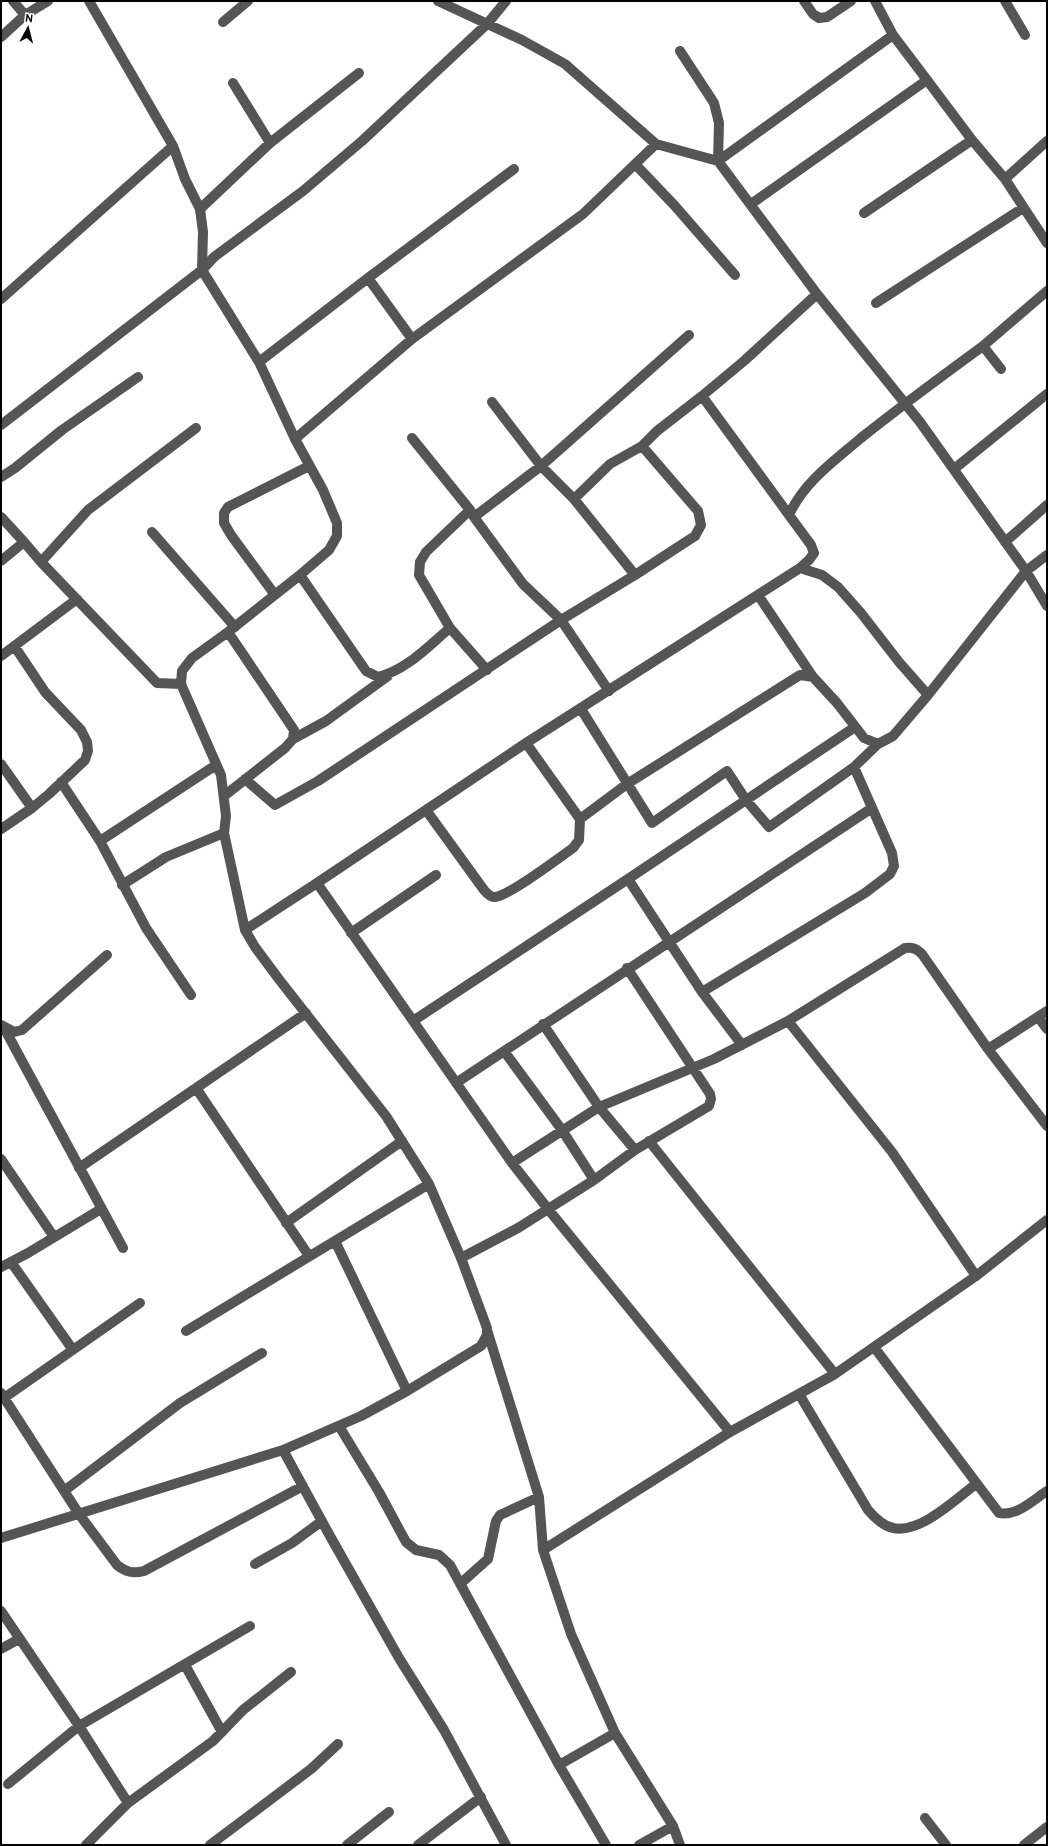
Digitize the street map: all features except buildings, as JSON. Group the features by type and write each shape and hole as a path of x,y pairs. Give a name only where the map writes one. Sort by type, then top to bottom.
{"street":[{"path":"14,1 25,15"},
{"path":"1,36 25,15 48,1"},
{"path":"89,1 173,146 185,179 200,209 203,232 202,270 259,362 295,439 323,490 337,523 337,536 329,550 232,630 192,658 182,672 181,684 221,775 226,816 224,833 245,930 256,947 306,1013 382,1110 429,1184 461,1258 487,1328 538,1496 543,1550 571,1634 616,1733 673,1826 680,1845"},
{"path":"223,22 248,1"},
{"path":"438,1 522,40 565,64 656,144 718,161 817,294 905,402 1026,570 1047,606"},
{"path":"1,425 202,270 214,256 303,191 362,141 487,24 506,1"},
{"path":"804,1 813,14 819,18 828,17 851,1"},
{"path":"875,1 893,35 972,140 1005,179 1047,243"},
{"path":"1005,1 1025,34"},
{"path":"718,161 893,35"},
{"path":"680,51 714,102 718,123 718,161"},
{"path":"200,209 270,143 359,73"},
{"path":"751,204 927,80"},
{"path":"233,83 270,143"},
{"path":"864,213 972,140"},
{"path":"1005,179 1047,141"},
{"path":"295,439 412,339 583,214 656,144"},
{"path":"1,299 173,146"},
{"path":"635,164 675,206 734,275"},
{"path":"259,362 514,169"},
{"path":"876,303 1023,208"},
{"path":"368,278 412,339"},
{"path":"789,515 793,507 820,472 905,402 983,346 1047,291"},
{"path":"574,499 610,464 642,446 657,431 744,361 817,294"},
{"path":"487,670 450,628 419,575 420,562 426,552 472,513 541,466 689,335"},
{"path":"983,346 1002,369"},
{"path":"1,477 15,468 62,430 138,376"},
{"path":"954,469 1047,394"},
{"path":"245,930 526,743 800,568 809,560 814,553 811,545 702,396"},
{"path":"492,402 541,466 574,499 635,575"},
{"path":"41,562 88,510 196,428"},
{"path":"412,438 472,513 523,584 561,620 609,691"},
{"path":"245,779 275,805 318,781 561,620 695,536 701,525 698,511 642,446"},
{"path":"275,595 231,535 224,523 224,513 228,507 309,466"},
{"path":"1006,542 1047,505"},
{"path":"1,517 41,562 157,683 181,684"},
{"path":"152,532 232,630 294,730 293,739"},
{"path":"1,562 24,542"},
{"path":"581,708 652,823 727,771 746,800 769,827 854,767 878,744 892,736 928,695 1026,570 1047,555"},
{"path":"800,568 822,575 838,587 928,695"},
{"path":"300,575 366,671 378,677 390,674"},
{"path":"758,595 813,677 837,703 864,738 878,744"},
{"path":"1,656 77,599"},
{"path":"224,796 285,748 293,739 326,721 390,674 406,665 450,628"},
{"path":"1,829 32,808 61,782 85,760 88,751 87,742 81,730 45,692 15,647"},
{"path":"580,819 627,784 677,754 788,681 800,675 813,677"},
{"path":"413,1021 855,727"},
{"path":"426,810 484,890 490,896 495,898 512,890 573,848 579,840 581,831 580,819 526,743"},
{"path":"1,764 32,808"},
{"path":"100,841 216,765"},
{"path":"702,992 865,893 890,874 894,866 892,853 854,767"},
{"path":"61,782 100,841 146,928 191,995"},
{"path":"456,1083 627,968 769,877 872,808"},
{"path":"122,885 166,856 224,833"},
{"path":"351,933 436,875"},
{"path":"628,879 702,992 742,1045"},
{"path":"317,883 512,1163 730,1432"},
{"path":"512,1163 599,1107 742,1045 788,1021 905,948 911,947 917,949 922,954 988,1049 1047,1126"},
{"path":"2,1026 14,1032 22,1030 107,955"},
{"path":"461,1258 518,1228 594,1180 649,1141 709,1106 711,1099 710,1094 694,1067 627,968"},
{"path":"988,1049 1047,1011"},
{"path":"79,1168 306,1013"},
{"path":"1038,1017 1047,1029"},
{"path":"788,1021 892,1152 976,1276"},
{"path":"544,1024 599,1107 635,1150"},
{"path":"2,1026 123,1248"},
{"path":"504,1051 562,1130 594,1180"},
{"path":"196,1088 309,1256"},
{"path":"286,1222 402,1141"},
{"path":"649,1141 835,1374"},
{"path":"1,1159 54,1237"},
{"path":"186,1331 429,1184"},
{"path":"1,1267 101,1209"},
{"path":"543,1550 730,1432 835,1374 976,1276 1045,1224"},
{"path":"335,1241 407,1391"},
{"path":"11,1262 73,1350"},
{"path":"140,1303 73,1350 3,1396 79,1514 117,1566 125,1571 138,1573 144,1571 303,1486"},
{"path":"1,1538 283,1450 339,1426 407,1391 481,1346 487,1335 487,1328"},
{"path":"874,1346 995,1509 1003,1514 1021,1508 1047,1491"},
{"path":"64,1491 180,1403 262,1353"},
{"path":"799,1394 868,1510 878,1521 892,1528 915,1526 934,1516 976,1484"},
{"path":"339,1426 379,1492 406,1542 416,1550 439,1555 450,1565 559,1765 606,1845"},
{"path":"283,1450 399,1658 444,1730 506,1845"},
{"path":"460,1584 488,1559 496,1521 500,1515 538,1496"},
{"path":"255,1564 292,1543 322,1521"},
{"path":"1,1611 79,1726 128,1803"},
{"path":"8,1784 79,1726 134,1692 185,1665 250,1626"},
{"path":"1,1650 20,1639"},
{"path":"185,1665 222,1732"},
{"path":"86,1845 128,1803 214,1741 243,1710 291,1672"},
{"path":"559,1765 616,1733"},
{"path":"210,1845 311,1769 338,1744"},
{"path":"418,1845 481,1797"},
{"path":"347,1845 389,1812"},
{"path":"925,1818 946,1845"},
{"path":"639,1845 673,1826"},
{"path":"1024,1845 1047,1827"}]}
